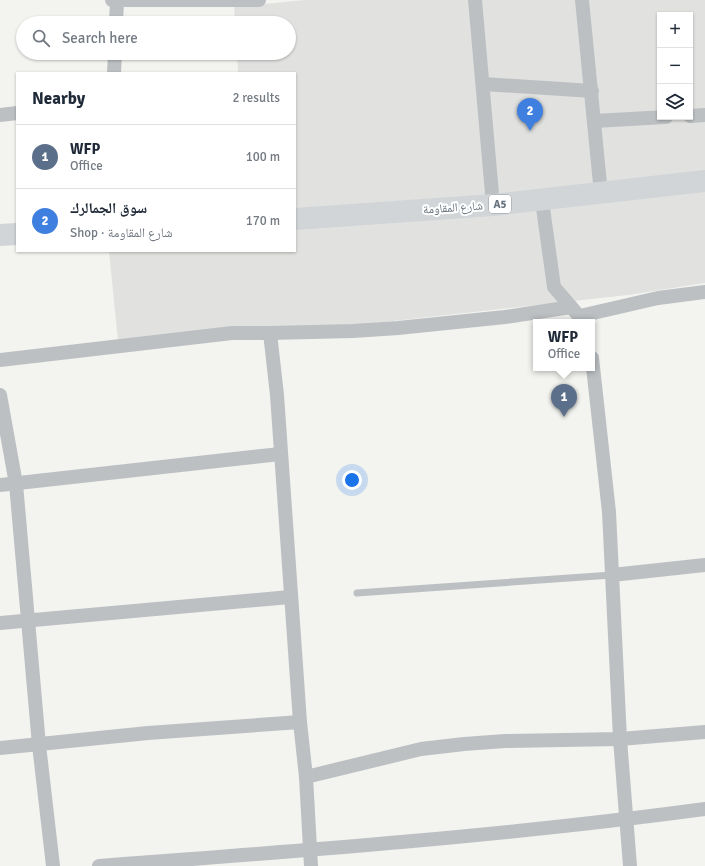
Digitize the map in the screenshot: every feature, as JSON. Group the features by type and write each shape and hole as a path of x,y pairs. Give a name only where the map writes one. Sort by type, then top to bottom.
{"highway":[{"name":"شارع المقاومة","path":"296,219 493,205 601,194 705,181"},
{"path":"0,235 16,234"}],"street":[{"path":"115,16 114,0 259,0"},
{"path":"475,0 493,205"},
{"path":"582,0 601,194"},
{"path":"114,72 115,60"},
{"path":"483,84 592,91"},
{"path":"0,115 16,113"},
{"path":"693,116 705,115"},
{"path":"594,120 657,117"},
{"path":"542,200 553,283 556,292 578,315"},
{"path":"0,360 232,333 353,331 505,317 578,315 658,298 705,292"},
{"path":"270,333 277,395 290,597 306,776 312,866"},
{"path":"593,371 609,512 620,739 625,820 630,866"},
{"path":"0,395 16,484 39,745 53,866"},
{"path":"0,485 280,454"},
{"path":"612,575 705,564"},
{"path":"0,624 290,597"},
{"path":"0,748 300,722"},
{"path":"306,776 421,749 450,745 504,741 620,739 705,732"},
{"path":"99,866 310,850 625,820 705,809"}],"lane":[{"path":"356,593 612,575"}],"shaded area":[{"path":"305,0 705,0 705,174 606,187 296,209 296,72 238,72 237,60 296,60 296,16 235,16 234,7"},
{"path":"705,190 705,283 628,295 119,351 109,252 296,252 296,227"}],"place":[{"name":"سوق الجمالرك","path":"530,131"},
{"name":"WFP","path":"564,417"}]}
